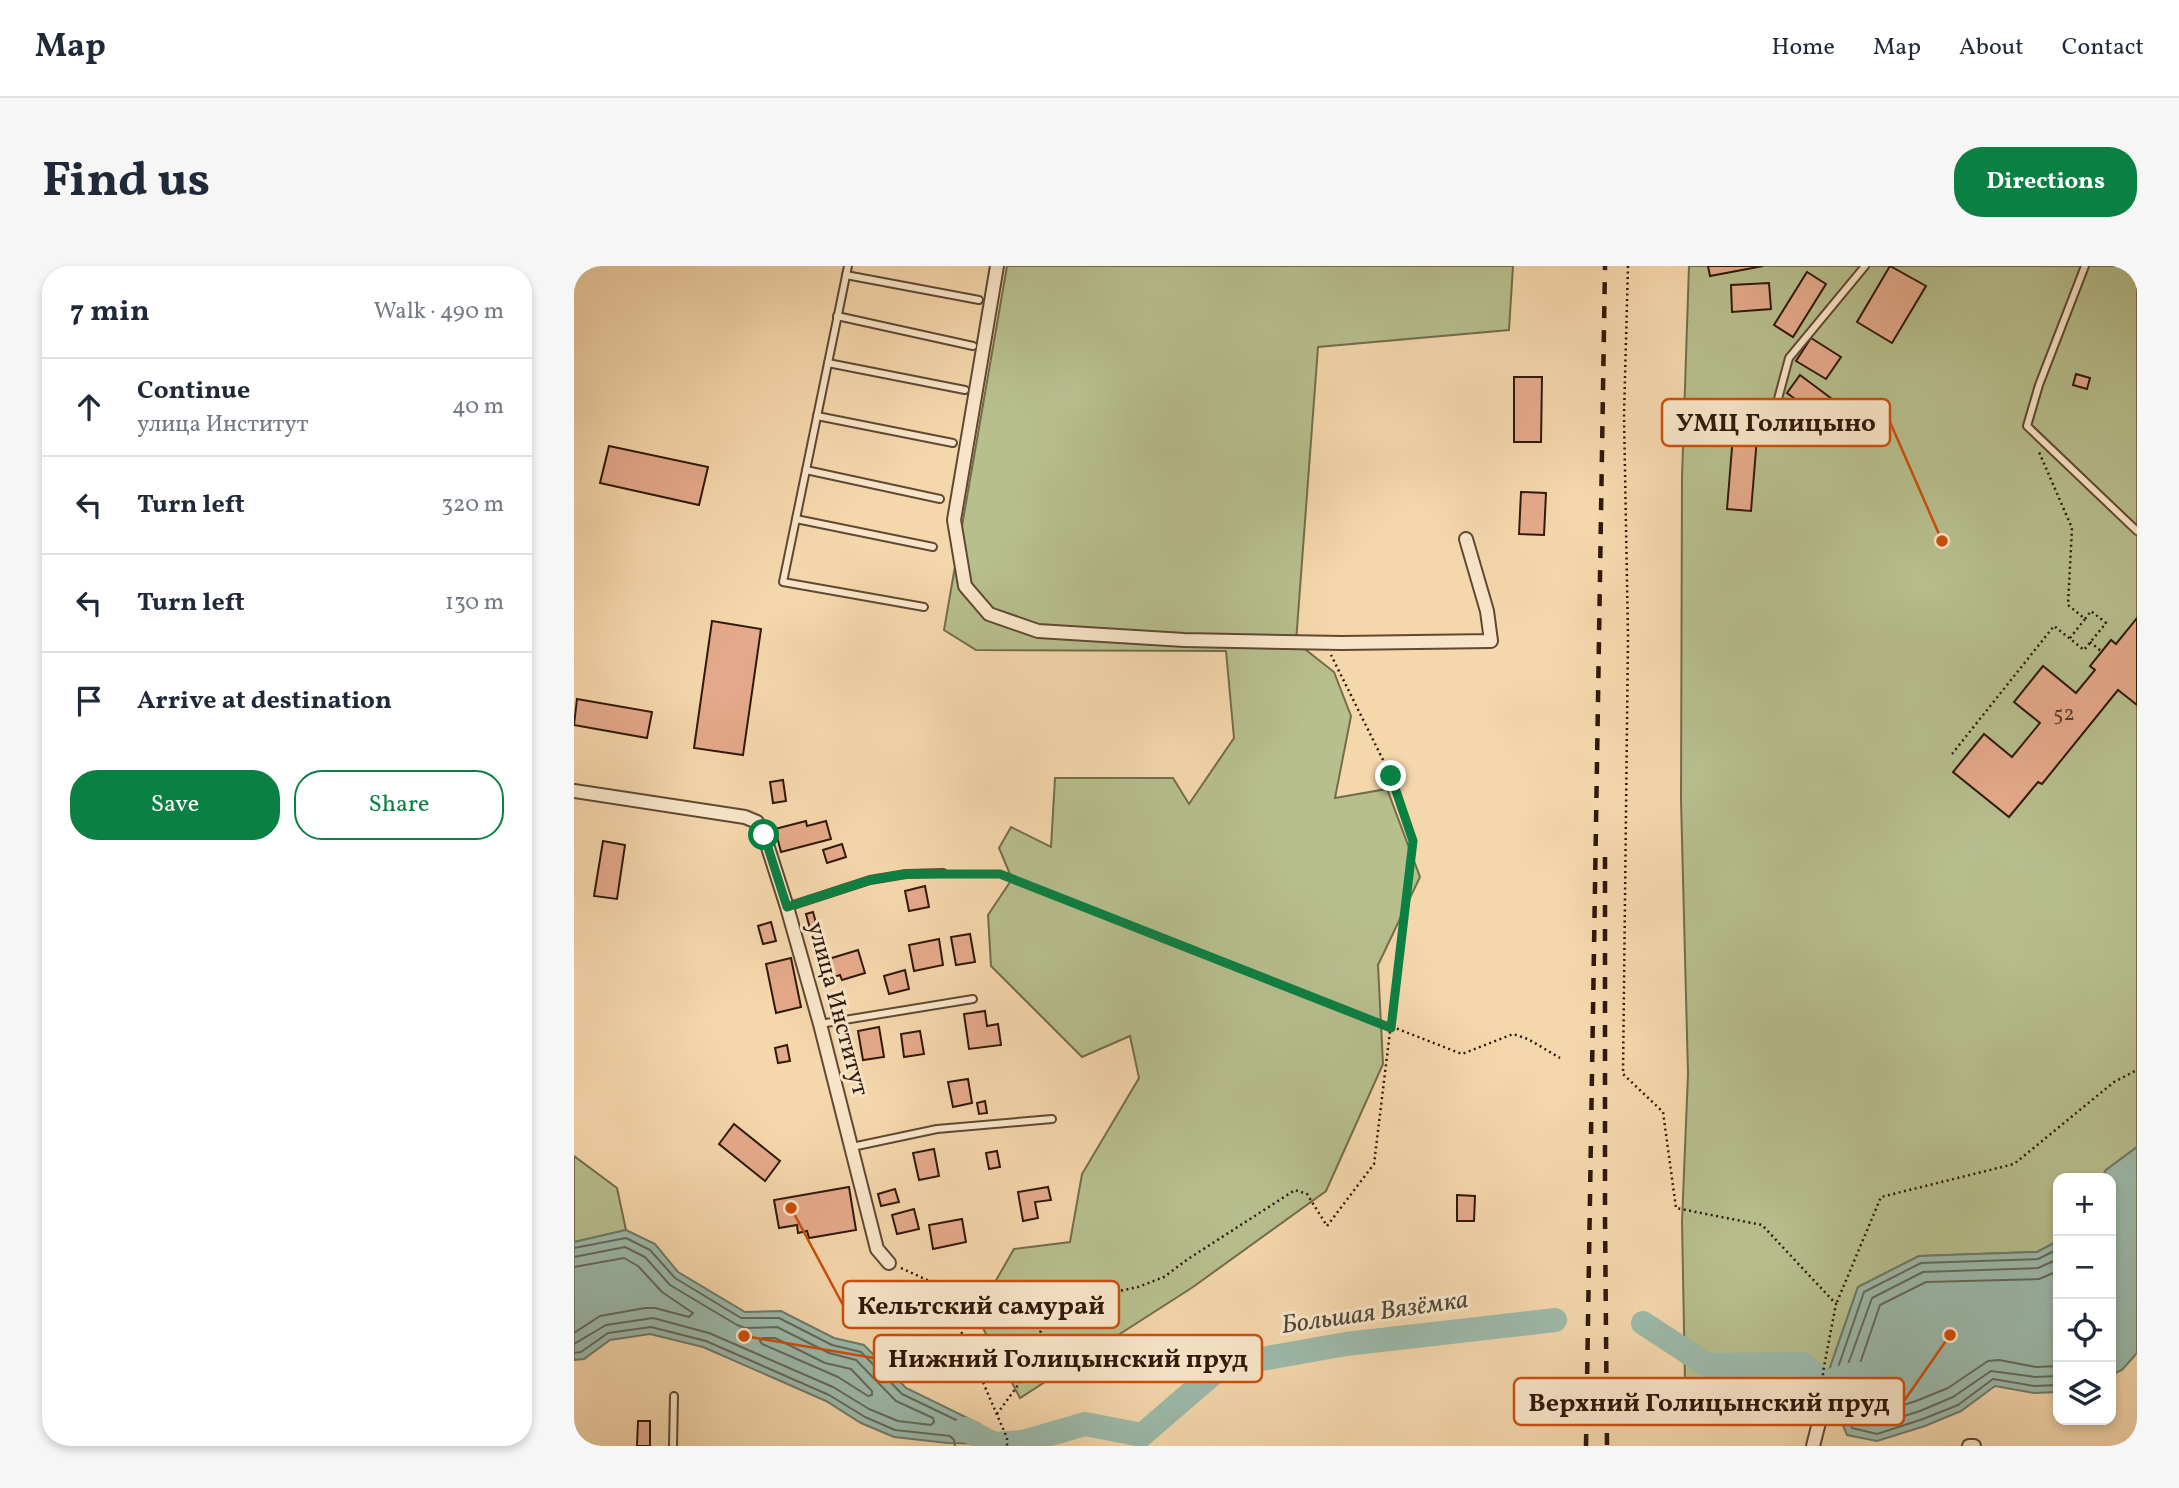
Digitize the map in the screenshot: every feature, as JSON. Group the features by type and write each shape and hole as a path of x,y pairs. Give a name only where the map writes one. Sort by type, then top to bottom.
{"street":[{"path":"997,266 954,520 965,586 989,614 1038,631 1184,640 1491,641 1487,611 1466,539"},
{"name":"улица Институт","path":"574,791 745,817 757,822 764,835 787,907 820,1024 877,1249 889,1263"},
{"path":"1813,1446 1823,1407"}],"lane":[{"path":"848,266 783,582 924,607"},
{"path":"1775,410 1789,359 1865,266"},
{"path":"2085,266 2039,385 2027,426 2137,530"},
{"path":"846,275 979,300"},
{"path":"837,316 974,346"},
{"path":"828,363 965,390"},
{"path":"817,416 953,443"},
{"path":"806,470 940,499"},
{"path":"796,519 933,547"},
{"path":"787,907 870,880 906,874 943,873"},
{"path":"820,1024 974,999"},
{"path":"852,1147 937,1129 1052,1119"},
{"path":"673,1446 674,1396"}],"path":[{"path":"1628,266 1624,415 1628,637 1623,1074 1662,1112 1676,1208 1762,1225 1836,1304"},
{"path":"2039,451 2072,528 2068,605 2085,619"},
{"path":"1952,754 2054,626 2069,638 2084,650 2106,623 2091,611 2069,638"},
{"path":"997,1414 1029,1370 1049,1311 1062,1303 1138,1287 1164,1277 1295,1190 1307,1194 1327,1226 1374,1164 1413,841 1391,776 1325,642"},
{"path":"2090,642 2101,651"},
{"path":"943,873 1000,874 1462,1054 1513,1034 1528,1039 1559,1058"},
{"path":"1823,1407 1823,1372 1836,1304 1881,1197 2014,1164 2114,1082 2137,1070"},
{"path":"889,1263 939,1286 945,1294 1007,1438 1007,1446"}],"green space":[{"path":"1007,266 1513,266 1509,330 1318,347 1296,642 1334,672 1351,716 1335,798 1387,789 1420,877 1378,965 1383,1064 1326,1191 1193,1287 1020,1398 976,1315 1014,1249 1070,1242 1082,1174 1139,1078 1130,1036 1082,1057 991,966 988,915 1012,879 999,848 1011,827 1051,847 1055,778 1173,778 1189,804 1234,738 1226,651 976,650 944,630"},
{"path":"1689,266 2137,266 2137,1147 2104,1173 2053,1173 2053,1244 2037,1252 1919,1256 1858,1287 1825,1382 1685,1382 1682,1222 1688,1074 1681,800 1682,477"},
{"path":"574,1156 617,1188 626,1230 574,1242"}],"water":[{"path":"2137,1147 2137,1353 2122,1370 2116,1373 2116,1173 2104,1173"},
{"path":"626,1230 655,1244 678,1272 745,1312 781,1311 834,1338 864,1345 906,1388 980,1424 994,1444 948,1443 894,1437 861,1423 826,1401 703,1347 650,1334 610,1340 584,1359 574,1360 574,1242"},
{"path":"2053,1244 2053,1392 2034,1393 1995,1386 1961,1411 1925,1426 1877,1441 1847,1435 1825,1382 1858,1287 1919,1256 2037,1252"}],"building":[{"path":"1708,266 1763,266 1710,276"},
{"path":"1890,266 1926,286 1892,343 1857,322"},
{"path":"1807,272 1826,284 1793,337 1774,325"},
{"path":"1769,283 1771,309 1732,312 1731,285"},
{"path":"1811,338 1841,357 1826,379 1796,361"},
{"path":"2076,374 2090,378 2087,389 2073,385"},
{"path":"1800,375 1840,405 1828,423 1787,393"},
{"path":"1514,377 1542,377 1541,442 1514,442"},
{"path":"1735,411 1759,413 1751,511 1727,509"},
{"path":"609,446 708,467 699,505 600,483"},
{"path":"1521,492 1546,493 1544,535 1519,534"},
{"path":"2137,618 2137,705 2118,690 2042,784 2038,782 2009,817 1953,772 1984,734 2012,757 2040,723 2014,702 2043,666 2076,693 2095,670 2090,666 2111,640 2116,644"},
{"path":"712,621 761,629 743,755 694,748"},
{"path":"577,699 652,712 647,738 574,725"},
{"path":"783,780 786,801 773,803 770,782"},
{"path":"806,821 807,826 826,821 831,839 781,852 775,829"},
{"path":"603,841 625,845 617,899 594,896"},
{"path":"842,844 846,857 827,863 823,850"},
{"path":"925,886 929,907 909,911 905,891"},
{"path":"813,912 824,952 817,954 806,914"},
{"path":"771,922 776,941 763,944 758,926"},
{"path":"970,934 975,962 956,965 951,937"},
{"path":"939,939 943,965 914,971 909,945"},
{"path":"858,950 865,973 842,980 840,975 828,979 822,961"},
{"path":"791,958 801,1007 776,1013 766,964"},
{"path":"905,970 909,989 889,994 884,976"},
{"path":"985,1011 987,1026 998,1024 1001,1045 969,1049 964,1014"},
{"path":"879,1027 884,1057 863,1060 858,1031"},
{"path":"920,1031 924,1054 904,1057 901,1034"},
{"path":"787,1045 790,1061 778,1063 775,1048"},
{"path":"968,1079 972,1103 953,1107 948,1082"},
{"path":"985,1101 987,1113 979,1114 977,1103"},
{"path":"734,1124 780,1161 765,1181 719,1144"},
{"path":"934,1149 939,1176 919,1180 913,1153"},
{"path":"997,1151 1000,1167 989,1169 986,1153"},
{"path":"849,1187 856,1230 809,1238 807,1231 798,1233 797,1225 779,1228 774,1200"},
{"path":"1048,1187 1051,1200 1035,1202 1038,1218 1023,1221 1018,1192"},
{"path":"895,1189 899,1202 881,1206 878,1194"},
{"path":"1457,1195 1475,1196 1474,1221 1457,1221"},
{"path":"914,1209 919,1229 897,1234 892,1215"},
{"path":"962,1219 966,1242 933,1249 929,1225"},
{"path":"638,1421 650,1421 650,1446 637,1446"}],"waterway":[{"name":"Большая Вязёмка","path":"965,1429 994,1444 1023,1442 1085,1424 1142,1435 1222,1366 1346,1344 1555,1320"},
{"name":"Большая Вязёмка","path":"1643,1323 1707,1365 1803,1364 1825,1382 1857,1373"}],"railway":[{"path":"1586,1446 1605,266"},
{"path":"1605,857 1607,1446"}],"place":[{"name":"УМЦ Голицыно","path":"1942,541"},
{"name":"Кельтский самурай","path":"791,1208"},
{"name":"Верхний Голицынский пруд","path":"1950,1335"},
{"name":"Нижний Голицынский пруд","path":"744,1336"}],"route":[{"path":"764,835 787,907 870,880 906,874 1000,874 1391,1028 1413,841 1391,776"}]}
